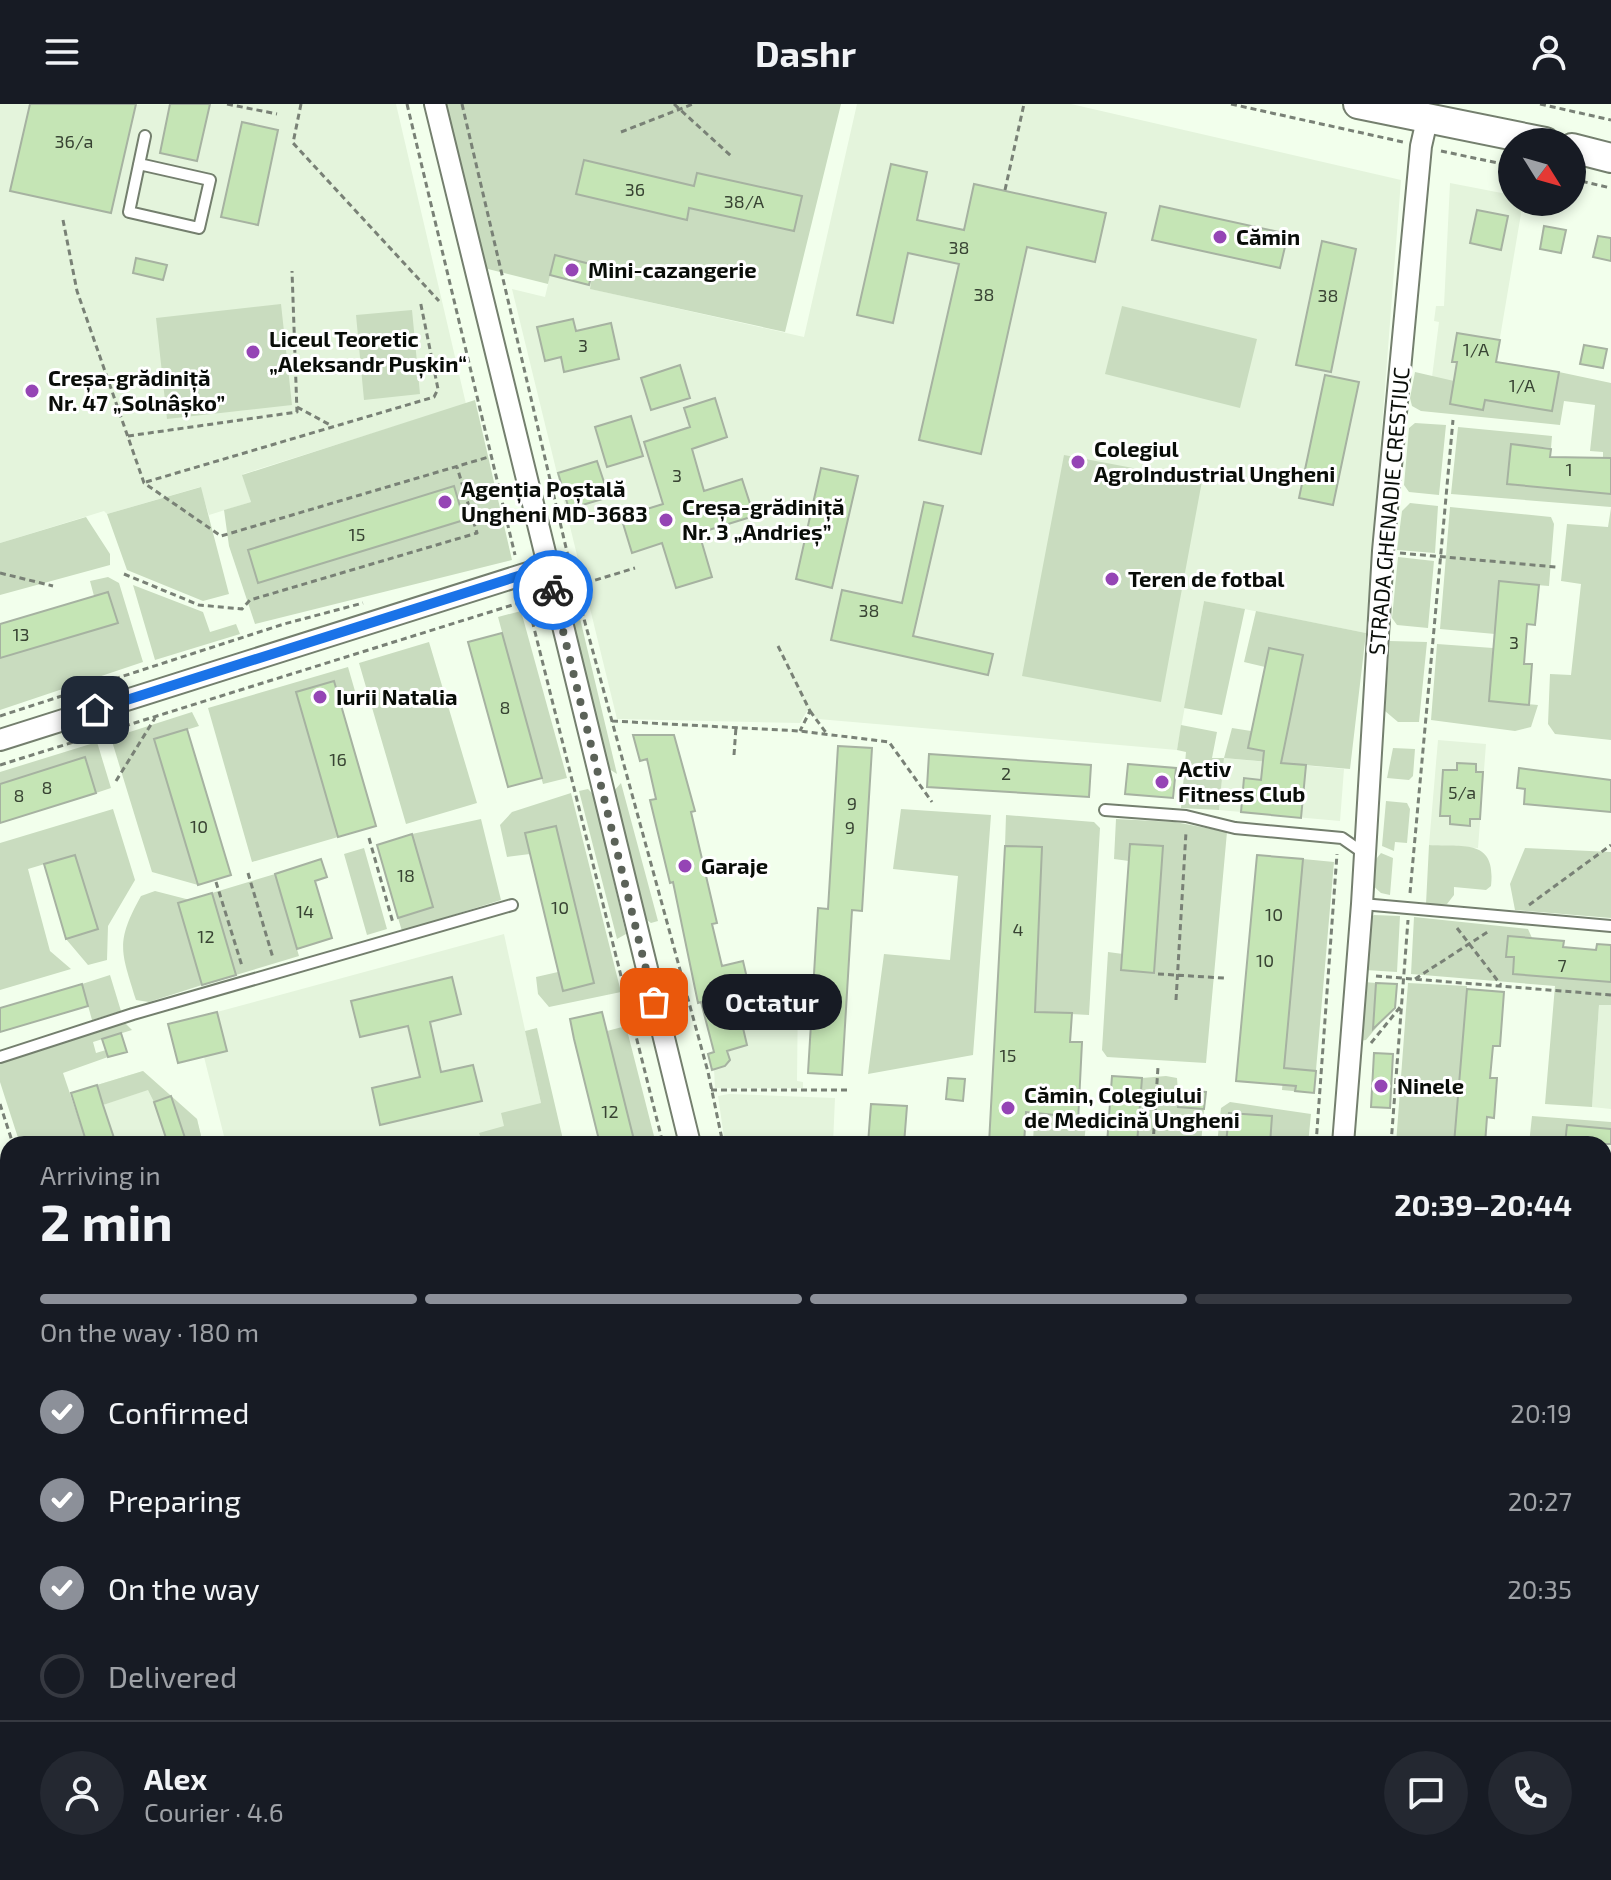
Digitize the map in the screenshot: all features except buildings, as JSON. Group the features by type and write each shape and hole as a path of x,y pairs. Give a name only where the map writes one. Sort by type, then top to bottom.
{"main road":[{"path":"1358,104 1424,133 1498,139"},
{"path":"1586,152 1611,158"}],"street":[{"path":"435,104 688,1136"},
{"name":"STRADA GHENADIE CRESTIUC","path":"1344,1136 1362,904 1383,551 1424,133"},
{"path":"0,740 547,567"}],"lane":[{"path":"139,164 210,180 199,228 129,212 139,164 145,136"},
{"path":"1105,810 1186,816 1235,828 1338,838 1365,854"},
{"path":"1362,904 1611,926"},
{"path":"0,1057 277,972 512,905"}],"path":[{"path":"227,104 277,114"},
{"path":"301,104 293,143 439,301"},
{"path":"407,104 517,563"},
{"path":"462,104 575,586 721,1136"},
{"path":"674,104 731,156"},
{"path":"621,132 693,104"},
{"path":"1005,190 1024,104"},
{"path":"1231,104 1424,133 1498,161"},
{"path":"1540,104 1611,120"},
{"path":"1586,182 1611,188"},
{"path":"63,220 77,291 144,483 221,536 492,456"},
{"path":"128,436 297,412 292,271"},
{"path":"144,483 434,397 438,389 420,300"},
{"path":"297,407 333,427"},
{"path":"1392,1136 1453,420"},
{"path":"124,574 199,605 242,609 250,600 477,533 457,467"},
{"path":"1383,551 1556,567"},
{"path":"0,765 635,568"},
{"path":"0,573 53,586"},
{"path":"523,585 661,1136"},
{"path":"0,716 284,624 371,601"},
{"path":"778,646 810,711 827,735"},
{"path":"800,731 810,711"},
{"path":"116,781 155,718"},
{"path":"612,721 800,731 889,742 932,802"},
{"path":"734,755 736,727"},
{"path":"1176,1000 1186,816"},
{"path":"369,838 398,937"},
{"path":"1317,1136 1338,838"},
{"path":"1415,979 1512,917 1611,845"},
{"path":"248,873 277,972"},
{"path":"216,882 247,981"},
{"path":"1444,911 1501,985"},
{"path":"1158,974 1224,978"},
{"path":"1356,975 1611,995"},
{"path":"1154,1136 1158,1067"},
{"path":"711,1090 850,1090"},
{"path":"0,1104 10,1136"}],"shaded area":[{"name":"Liceul Teoretic „Aleksandr Pușkin“","path":"0,104 396,104 466,404 243,474 251,502 209,515 200,487 107,514 104,511 0,543"},
{"path":"445,104 841,104 785,332 590,289 594,265 555,255 548,284 484,268"},
{"name":"Colegiul AgroIndustrial Ungheni","path":"857,104 1071,104 1401,180 1366,633 1204,601 1177,750 818,719 807,711 800,723 617,719 512,289 545,297 555,255 595,265 591,289 804,337"},
{"path":"1450,183 1498,192 1498,216 1521,216 1496,361 1559,372 1552,411 1485,400 1483,410 1450,404 1432,377 1439,322 1434,321 1436,306 1444,306"},
{"path":"281,304 292,405 167,419 156,318"},
{"path":"1122,306 1257,339 1240,408 1105,374"},
{"path":"412,310 420,394 364,400 356,315"},
{"path":"1415,372 1454,381 1450,404 1483,410 1485,400 1552,411 1559,372 1611,383 1611,458 1603,457 1603,452 1590,451 1595,405 1564,401 1560,425 1421,411 1412,406 1410,398"},
{"path":"475,400 512,560 255,624 229,546 224,510 251,502 242,475"},
{"path":"1415,423 1446,425 1439,495 1409,492 1404,485 1409,428"},
{"path":"1458,427 1552,436 1551,448 1539,447 1538,452 1511,445 1507,484 1519,486 1520,480 1536,487 1611,494 1611,507 1451,494"},
{"name":"Teren de fotbal","path":"1064,455 1202,481 1161,702 1022,676"},
{"path":"201,487 229,594 203,601 127,570 107,514"},
{"path":"1410,503 1438,506 1435,553 1397,550 1402,511"},
{"path":"1450,507 1551,517 1554,524 1549,586 1499,582 1495,634 1440,629"},
{"path":"1611,508 1611,740 1555,734 1548,724 1550,674 1571,675 1581,584 1561,581 1567,524 1608,527"},
{"path":"86,517 110,554 110,565 0,595 0,543"},
{"path":"1398,557 1434,561 1428,628 1397,625 1392,618"},
{"path":"108,577 119,583 143,662 0,710 0,658 117,623 108,592 94,596 90,581"},
{"path":"133,585 203,612 210,632 236,624 240,634 155,660"},
{"path":"574,593 617,774 606,767 565,595"},
{"path":"1204,601 1245,609 1222,715 1184,708"},
{"path":"521,611 567,778 543,784 498,617"},
{"path":"1256,611 1366,633 1350,769 1224,758 1232,728 1251,731 1248,748 1282,755 1303,655 1269,648 1265,667 1244,662"},
{"path":"1390,641 1427,642 1419,722 1398,722 1385,711"},
{"path":"429,642 477,803 406,824 359,663"},
{"path":"1437,644 1493,648 1491,673 1495,689 1490,689 1489,701 1538,705 1531,727 1515,731 1431,720"},
{"path":"348,667 357,698 340,703 334,681 296,692 338,837 252,862 208,708"},
{"path":"192,712 199,726 154,740 198,885 152,872 111,738"},
{"path":"1181,725 1217,732 1212,758 1224,758 1219,810 1181,808 1186,752 1177,750"},
{"path":"1438,740 1486,744 1478,848 1429,845"},
{"path":"97,742 111,788 96,793 84,758 0,784 0,772"},
{"path":"1393,748 1415,749 1413,776 1409,780 1387,778"},
{"path":"1224,758 1344,769 1340,821 1219,810"},
{"path":"621,783 658,921 651,923 644,918 613,792"},
{"path":"588,789 593,794 626,934 617,939 579,791"},
{"path":"571,793 621,992 549,1007 538,994 536,977 558,972 563,991 594,983 556,826 525,833 530,854 507,857 500,825 512,812"},
{"path":"1386,801 1407,803 1410,809 1407,843 1395,842 1394,851 1382,846"},
{"path":"113,809 135,880 108,926 107,960 88,965 66,939 98,929 75,855 28,869 50,951 71,969 0,990 0,843"},
{"path":"901,809 991,815 973,1055 868,1074 884,954 950,960 958,876 893,869"},
{"path":"1006,815 1094,822 1100,828 1089,1015 1035,1012 1042,848 1005,846"},
{"path":"481,819 501,900 402,931 398,918 433,907 412,834"},
{"path":"1116,819 1175,822 1227,832 1206,1063 1107,1057 1102,1050 1108,952 1123,954 1122,970 1154,972 1163,846 1131,844 1129,861 1114,859"},
{"path":"1429,845 1466,846 1483,853 1489,860 1491,886 1486,890 1454,887 1454,895 1447,904 1426,904"},
{"path":"364,848 387,929 367,935 344,854"},
{"path":"1525,848 1611,852 1611,918 1515,910 1510,884"},
{"path":"1381,853 1393,858 1390,895 1381,893 1371,884 1372,864"},
{"path":"1303,859 1334,862 1314,1093 1282,1090"},
{"path":"275,874 299,956 236,975 212,893"},
{"path":"155,891 190,900 178,904 202,985 149,1002 136,1000 123,947 127,925 141,896"},
{"path":"1374,915 1400,916 1397,972 1365,970 1368,920"},
{"path":"1414,917 1528,929 1532,938 1508,936 1506,956 1514,957 1513,974 1611,982 1611,1005 1599,1005 1592,1107 1545,1104 1555,986 1411,974"},
{"path":"504,934 541,1103 515,1136 224,1136 204,1057 227,1051 217,1012"},
{"path":"110,975 121,1011 92,1020 82,984"},
{"path":"1364,982 1376,983 1373,1021 1381,1022 1366,1040 1359,1041"},
{"path":"1408,983 1467,986 1455,1136 1397,1136"},
{"path":"798,990 797,1081 803,1082 803,1088 715,1088 714,1069 725,1066 730,1060 727,1051 747,1045 737,1005"},
{"path":"1599,1005 1611,1005 1611,1109 1592,1107"},
{"path":"124,1022 132,1030 93,1042 96,1053 106,1050 108,1057 63,1073 84,1136 17,1136 0,1082 0,1062"},
{"path":"626,1026 654,1136 633,1136 607,1031"},
{"path":"537,1028 562,1136 480,1136 479,1133 504,1126 501,1113 541,1103 525,1031"},
{"path":"143,1071 197,1119 201,1136 113,1136 97,1085"},
{"path":"143,1071 197,1119 201,1136 184,1136 171,1096 154,1102 148,1090 103,1105 97,1085"},
{"path":"1036,1073 1055,1115 1054,1128 1067,1129 1068,1121 1086,1124 1085,1136 1033,1136"},
{"path":"1142,1078 1177,1078 1179,1107 1204,1109 1202,1136 1138,1136"},
{"path":"718,1096 835,1098 833,1136 724,1136"},
{"path":"1230,1102 1311,1114 1309,1136 1259,1136 1229,1113 1227,1136 1218,1136 1221,1108"},
{"path":"1532,1116 1611,1122 1611,1129 1590,1136 1530,1136"}],"way so far":[{"path":"553,590 654,1002"}],"place":[{"name":"Cămin","path":"1220,237"},
{"name":"Mini-cazangerie","path":"572,270"},
{"name":"Liceul Teoretic „Aleksandr Pușkin“","path":"253,352"},
{"name":"Creșa-grădiniță Nr. 47 „Solnâșko”","path":"32,391"},
{"name":"Colegiul AgroIndustrial Ungheni","path":"1078,462"},
{"name":"Agenția Poștală Ungheni MD-3683","path":"445,502"},
{"name":"Creșa-grădiniță Nr. 3 „Andrieș”","path":"666,520"},
{"name":"Teren de fotbal","path":"1112,579"},
{"name":"Iurii Natalia","path":"320,697"},
{"name":"Activ Fitness Club","path":"1162,782"},
{"name":"Garaje","path":"685,866"},
{"name":"Octatur","path":"654,1002"},
{"name":"Ninele","path":"1381,1086"},
{"name":"Cămin, Colegiului de Medicină Ungheni","path":"1008,1108"}],"route":[{"path":"95,710 547,567 553,590"}]}
